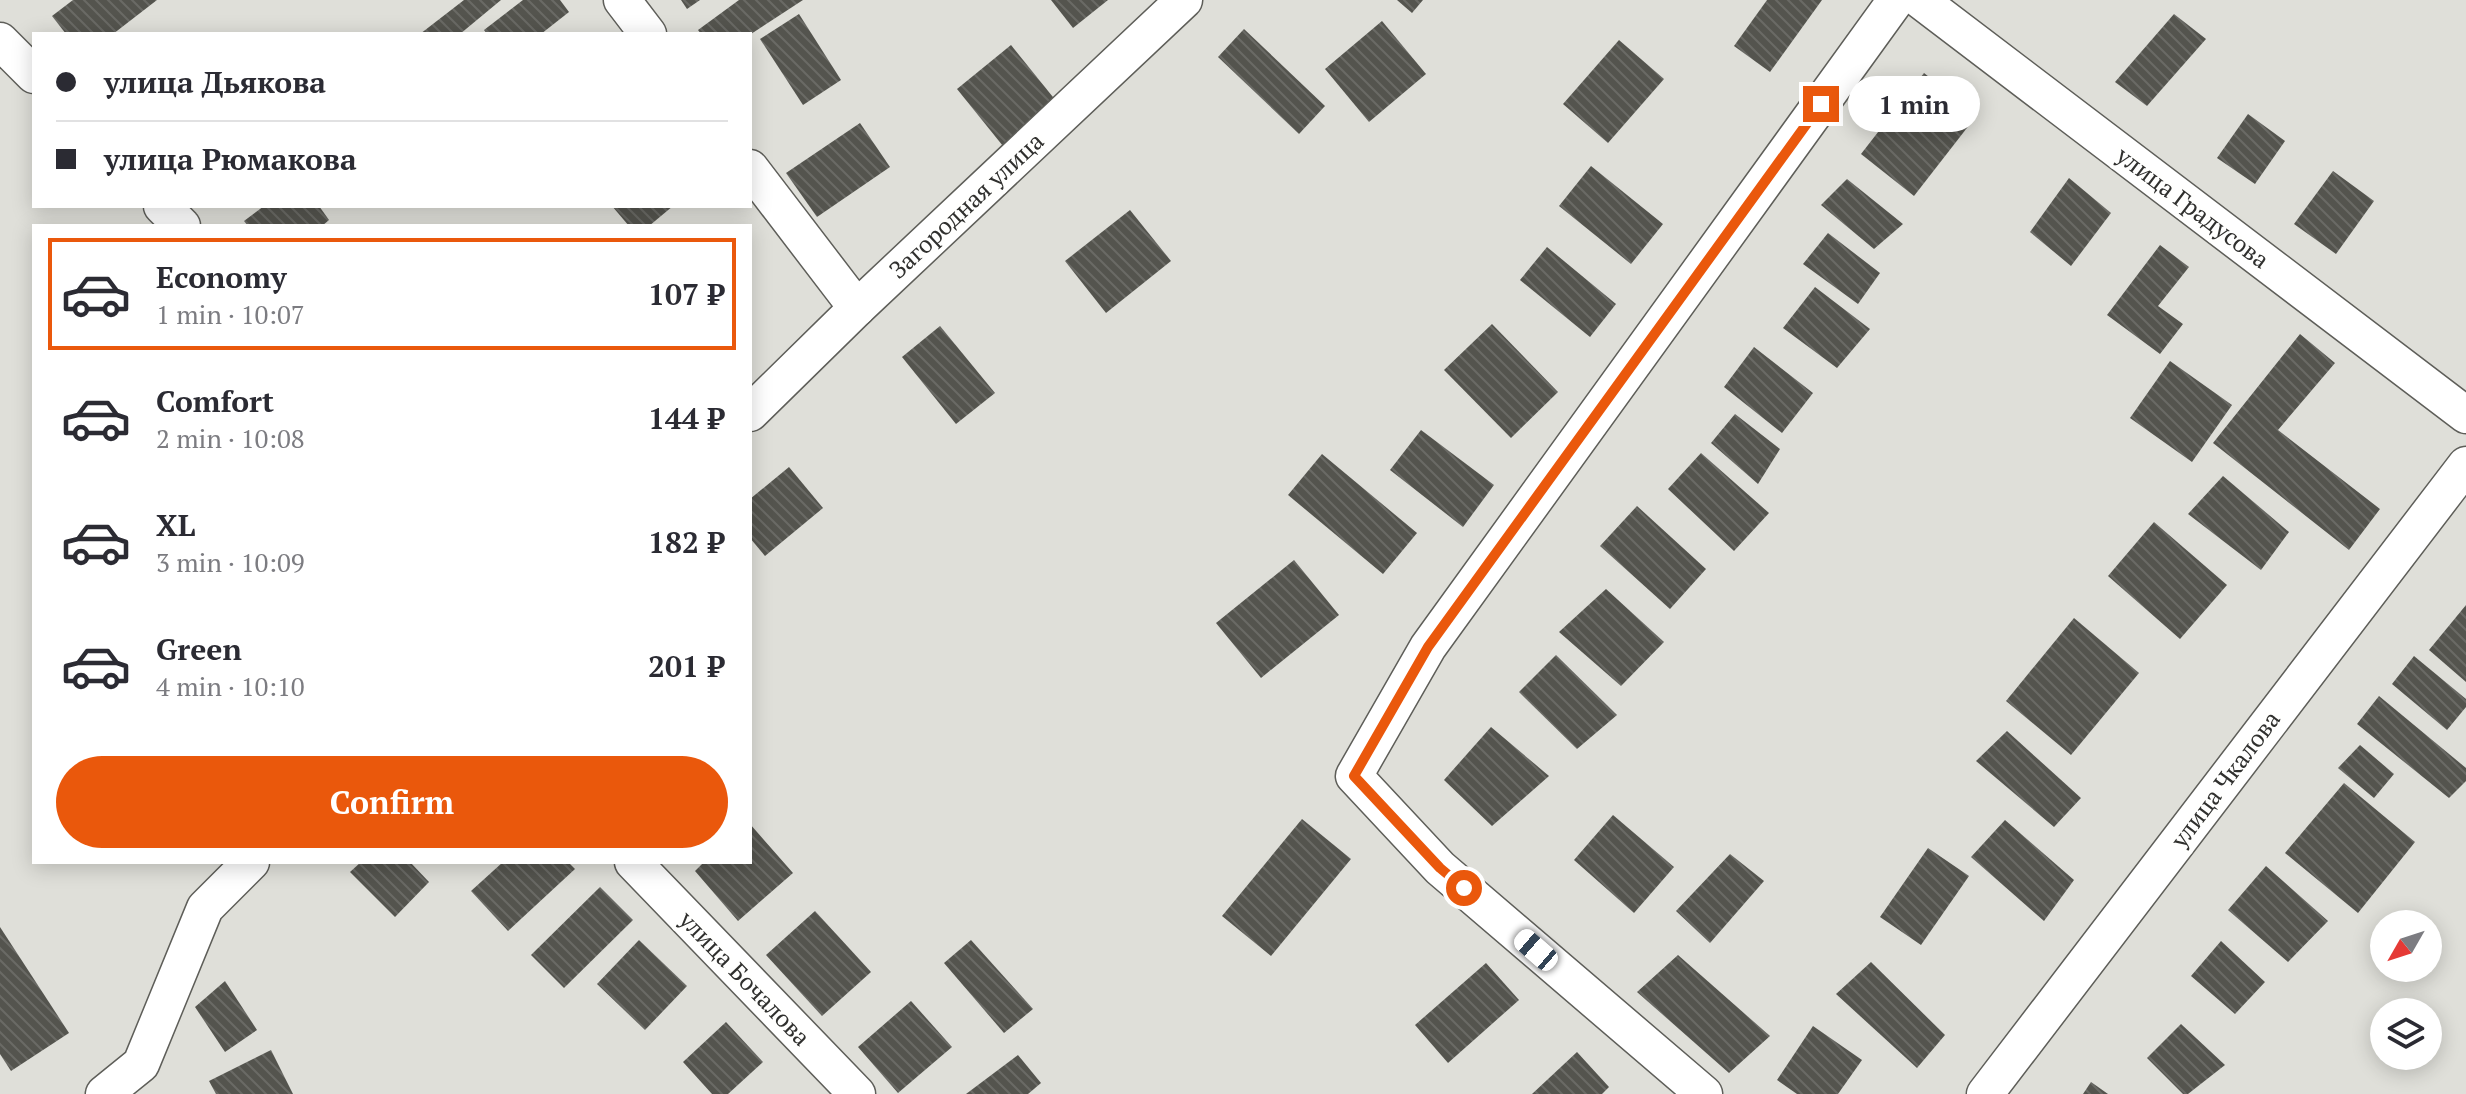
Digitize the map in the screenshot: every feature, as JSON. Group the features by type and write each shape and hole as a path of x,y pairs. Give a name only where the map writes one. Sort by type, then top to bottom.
{"street":[{"path":"622,0 646,32"},
{"name":"Загородная улица","path":"752,411 1184,0"},
{"path":"1704,1094 1440,868 1354,776 1428,647 1896,0"},
{"name":"улица Градусова","path":"1920,0 2466,415"},
{"path":"0,41 32,73"},
{"path":"752,171 857,308"},
{"path":"164,208 180,224"},
{"name":"улица Чкалова","path":"1985,1094 2466,465"},
{"path":"104,1094 148,1079 205,908 249,864"},
{"name":"улица Бочалова","path":"635,864 857,1094"}],"building":[{"path":"73,0 157,0 116,32 64,32 52,16"},
{"path":"464,0 501,0 462,32 423,32"},
{"path":"523,0 560,0 569,12 544,32 484,30"},
{"path":"681,0 700,0 687,9"},
{"path":"739,0 803,0 752,33 698,30"},
{"path":"1051,0 1108,0 1073,28"},
{"path":"1397,0 1423,0 1412,13"},
{"path":"1767,0 1822,0 1770,72 1734,46"},
{"path":"799,14 841,80 803,105 760,39"},
{"path":"2174,14 2206,39 2147,106 2115,82"},
{"path":"1382,21 1426,74 1369,122 1325,69"},
{"path":"1244,29 1325,106 1299,134 1218,57"},
{"path":"1619,40 1664,79 1608,143 1563,104"},
{"path":"1011,45 1061,107 1007,151 957,89"},
{"path":"1924,73 1977,115 1914,196 1861,154"},
{"path":"2248,114 2285,141 2255,184 2217,158"},
{"path":"860,123 890,167 817,217 786,173"},
{"path":"1591,166 1663,224 1631,264 1559,206"},
{"path":"2333,171 2374,201 2336,254 2294,224"},
{"path":"2069,178 2111,213 2071,266 2030,232"},
{"path":"1847,179 1903,224 1874,249 1821,205"},
{"path":"261,208 320,208 329,220 324,224 246,224 244,221"},
{"path":"614,208 671,208 651,224 627,224"},
{"path":"1130,210 1171,261 1106,313 1065,261"},
{"path":"1828,233 1880,273 1858,304 1803,264"},
{"path":"2160,245 2189,267 2158,306 2183,324 2160,354 2107,315"},
{"path":"1547,247 1616,304 1590,337 1520,280"},
{"path":"1815,287 1870,329 1837,368 1783,328"},
{"path":"1492,324 1558,392 1511,438 1444,370"},
{"path":"940,326 995,393 956,424 902,357"},
{"path":"2300,334 2335,363 2278,430 2380,509 2349,550 2213,443"},
{"path":"1754,347 1813,393 1782,433 1724,387"},
{"path":"2170,361 2232,405 2192,462 2130,418"},
{"path":"1735,414 1780,449 1758,484 1711,443"},
{"path":"1421,430 1494,485 1463,527 1390,470"},
{"path":"1701,453 1769,513 1734,551 1668,489"},
{"path":"1322,454 1417,533 1383,574 1288,495"},
{"path":"789,467 823,508 765,556 752,540 752,497"},
{"path":"2223,476 2289,532 2261,570 2188,514"},
{"path":"1637,506 1706,569 1670,609 1600,546"},
{"path":"2154,522 2227,585 2180,639 2108,576"},
{"path":"1294,560 1339,615 1261,678 1216,623"},
{"path":"1606,589 1664,642 1621,686 1559,632"},
{"path":"2466,605 2466,682 2429,650"},
{"path":"2074,618 2139,673 2071,755 2006,701"},
{"path":"1556,655 1617,715 1577,749 1519,692"},
{"path":"2414,656 2466,699 2466,707 2447,730 2392,684"},
{"path":"2379,696 2466,768 2466,781 2449,798 2357,724"},
{"path":"1491,727 1549,776 1492,826 1444,780"},
{"path":"2007,731 2081,798 2054,827 1976,761"},
{"path":"2360,745 2394,774 2374,798 2338,768"},
{"path":"2344,783 2415,842 2358,913 2285,853"},
{"path":"1613,815 1674,867 1634,913 1574,860"},
{"path":"1302,819 1351,859 1271,956 1222,916"},
{"path":"2005,820 2074,880 2044,921 1971,857"},
{"path":"752,826 793,873 738,921 695,871 702,864 752,864"},
{"path":"1928,848 1969,876 1921,945 1880,917"},
{"path":"1730,854 1764,881 1710,943 1676,911"},
{"path":"359,864 412,864 429,882 395,917 350,872"},
{"path":"501,864 570,864 575,869 508,931 471,891"},
{"path":"2266,866 2328,921 2288,962 2228,910"},
{"path":"600,887 633,920 564,988 531,955"},
{"path":"815,911 871,972 822,1016 766,955"},
{"path":"0,927 69,1033 11,1071 0,1054"},
{"path":"639,940 687,986 645,1030 597,984"},
{"path":"971,940 1033,1009 1004,1033 944,963"},
{"path":"2221,941 2265,982 2235,1014 2191,976"},
{"path":"1678,955 1770,1036 1729,1073 1637,992"},
{"path":"1871,962 1945,1035 1917,1068 1836,994"},
{"path":"1486,963 1519,1000 1448,1063 1415,1025"},
{"path":"225,981 257,1030 225,1052 195,1007"},
{"path":"911,1001 952,1047 898,1093 858,1047"},
{"path":"726,1022 763,1062 728,1094 712,1094 683,1062"},
{"path":"2181,1024 2225,1065 2188,1094 2183,1094 2147,1058"},
{"path":"1813,1026 1862,1060 1838,1094 1797,1094 1777,1080"},
{"path":"271,1050 293,1094 216,1094 209,1081"},
{"path":"1577,1052 1609,1087 1602,1094 1532,1094"},
{"path":"1018,1055 1041,1083 1028,1094 966,1094"},
{"path":"2091,1082 2108,1094 2083,1094"}],"route":[{"path":"1464,888 1440,868 1354,776 1428,647 1821,104"}]}
